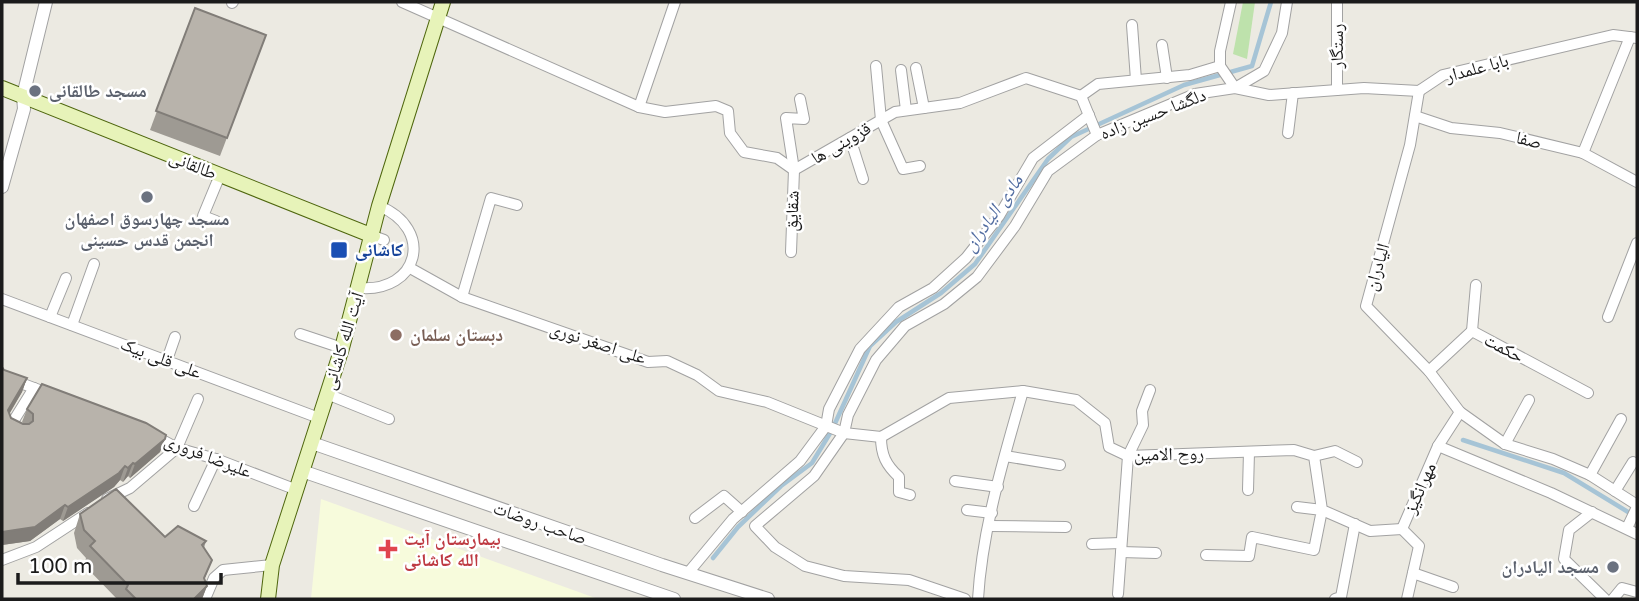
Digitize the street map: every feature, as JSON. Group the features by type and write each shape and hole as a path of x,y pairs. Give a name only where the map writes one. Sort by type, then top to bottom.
{"main road":[{"name":"آیت الله کاشانی","path":"268,599 272,565 359,288 379,238 379,206 443,2"},
{"name":"طالقانی","path":"2,88 379,238"}],"street":[{"path":"2,187 24,108 23,96 46,2"},
{"name":"قزوینی ها","path":"402,2 439,16 639,107 665,112 716,106 729,111 730,133 744,152 777,158 793,170 895,112 960,103 1026,79 1081,96"},
{"path":"639,107 675,2"},
{"path":"1231,2 1220,51 1220,66 1235,88 1269,95 1364,88 1419,91"},
{"path":"1235,88 1264,71 1282,33 1287,2"},
{"name":"رستگار","path":"1337,2 1337,90"},
{"path":"1132,25 1136,80"},
{"name":"بابا علمدار","path":"1419,91 1443,75 1613,35 1634,37"},
{"path":"1583,153 1634,37"},
{"path":"1162,45 1167,78"},
{"path":"876,66 881,120 903,169 920,166"},
{"name":"دلگشا حسین زاده","path":"1081,96 1098,84 1190,75 1220,66"},
{"path":"916,68 924,108"},
{"path":"901,70 906,110"},
{"name":"دلگشا حسین زاده","path":"965,599 909,580 845,576 805,566 775,547 755,526 814,476 844,433 848,415 876,360 905,326 944,304 977,277 1015,226 1048,171 1097,135 1195,94 1235,88"},
{"name":"الیادران","path":"1419,91 1410,145 1366,306 1429,371 1460,412 1505,444 1553,459 1590,475 1615,491 1634,517"},
{"path":"1287,133 1293,93"},
{"path":"1081,96 1097,135"},
{"name":"شقایق","path":"791,252 793,170 786,118 804,119 800,99"},
{"name":"دلگشا حسین زاده","path":"688,573 742,512 800,461 826,426 829,409 860,349 900,307 933,288 966,258 999,216 1033,158 1089,115"},
{"name":"صفا","path":"1415,116 1451,128 1500,132 1583,153 1637,182"},
{"path":"850,138 863,179"},
{"path":"216,221 203,216 220,176"},
{"path":"462,297 491,198 517,205"},
{"path":"359,288 375,290 394,282 410,268 414,248 410,231 397,214 379,206"},
{"path":"1608,317 1637,243"},
{"path":"72,326 94,264"},
{"name":"علی اصغر نوری","path":"410,268 462,297 648,362 667,360 697,375 719,391 767,401 844,433"},
{"path":"50,317 66,278"},
{"path":"1472,331 1476,285"},
{"name":"علی قلی بیک","path":"2,299 319,418"},
{"name":"حکمت","path":"1429,371 1472,331 1588,393"},
{"path":"300,334 342,348"},
{"path":"167,360 175,337"},
{"path":"2,376 58,397"},
{"path":"21,431 10,425 34,388"},
{"path":"1118,594 1128,456 1143,425 1142,411 1150,390"},
{"path":"978,599 979,574 992,513 1023,391"},
{"name":"روح الامین","path":"881,437 949,398 1023,391 1076,400 1105,423 1109,447 1128,456 1294,450 1314,456 1335,451 1357,462"},
{"path":"327,394 389,419"},
{"path":"2,560 36,547 106,500 130,488 177,448 198,399"},
{"path":"1505,444 1529,400"},
{"path":"1438,446 1460,412"},
{"path":"1590,475 1621,419"},
{"name":"علیرضا فروری","path":"145,430 177,448 216,459 297,490"},
{"path":"844,433 881,437 881,453 890,469 899,477 899,492 909,495"},
{"name":"صاحب روضات","path":"312,443 768,599"},
{"name":"الیادران","path":"1438,446 1592,512 1634,517"},
{"name":"مهرانگیز","path":"1402,529 1438,446"},
{"path":"1248,490 1249,452"},
{"path":"1005,456 1060,465"},
{"path":"1206,555 1249,556 1252,537 1314,551 1322,510 1314,456"},
{"path":"194,506 216,459"},
{"path":"800,461 814,476"},
{"path":"1615,491 1633,462"},
{"name":"صاحب روضات","path":"302,471 674,599"},
{"path":"955,481 998,487"},
{"path":"695,518 724,496 742,512"},
{"path":"1297,507 1322,510 1370,531 1402,529 1419,546 1407,599"},
{"path":"967,510 992,513"},
{"path":"1592,512 1569,530 1564,559 1605,599"},
{"path":"1335,599 1341,597 1356,524"},
{"path":"990,526 1066,527"},
{"path":"1092,544 1156,553"},
{"path":"205,599 214,578 223,570 272,565"},
{"path":"1413,573 1453,587"},
{"path":"1613,599 1622,588 1637,592"}],"shaded area":[{"name":"بیمارستان آیت الله کاشانی","path":"321,499 598,599 311,599"}],"green space":[{"path":"1243,2 1255,2 1247,59 1233,54"}],"building":[{"path":"195,8 266,35 227,138 156,111"},
{"path":"2,367 27,378 8,410 11,418 23,424 33,421 33,414 27,409 42,384 146,423 166,435 165,439 135,464 128,468 125,466 119,473 68,507 65,505 35,527 2,532"},
{"path":"116,489 165,537 178,526 206,541 202,545 212,560 204,578 207,586 194,599 136,599 126,589 128,585 90,546 95,541 84,530 80,514"}],"waterway":[{"name":"مادی الیادران","path":"713,558 738,527 781,486 812,463 832,430 870,346 896,322 941,293 975,264 1048,159 1071,137 1184,85 1252,66 1271,2"},
{"path":"1463,440 1564,473 1633,515"}],"place":[{"name":"مسجد طالقانی","path":"35,91"},
{"name":"مسجد چهارسوق اصفهان انجمن قدس حسینی","path":"147,197"},
{"name":"کاشانی","path":"339,250"},
{"name":"دبستان سلمان","path":"396,335"},
{"name":"بیمارستان آیت الله کاشانی","path":"388,549"},
{"name":"مسجد الیادران","path":"1613,567"}]}
